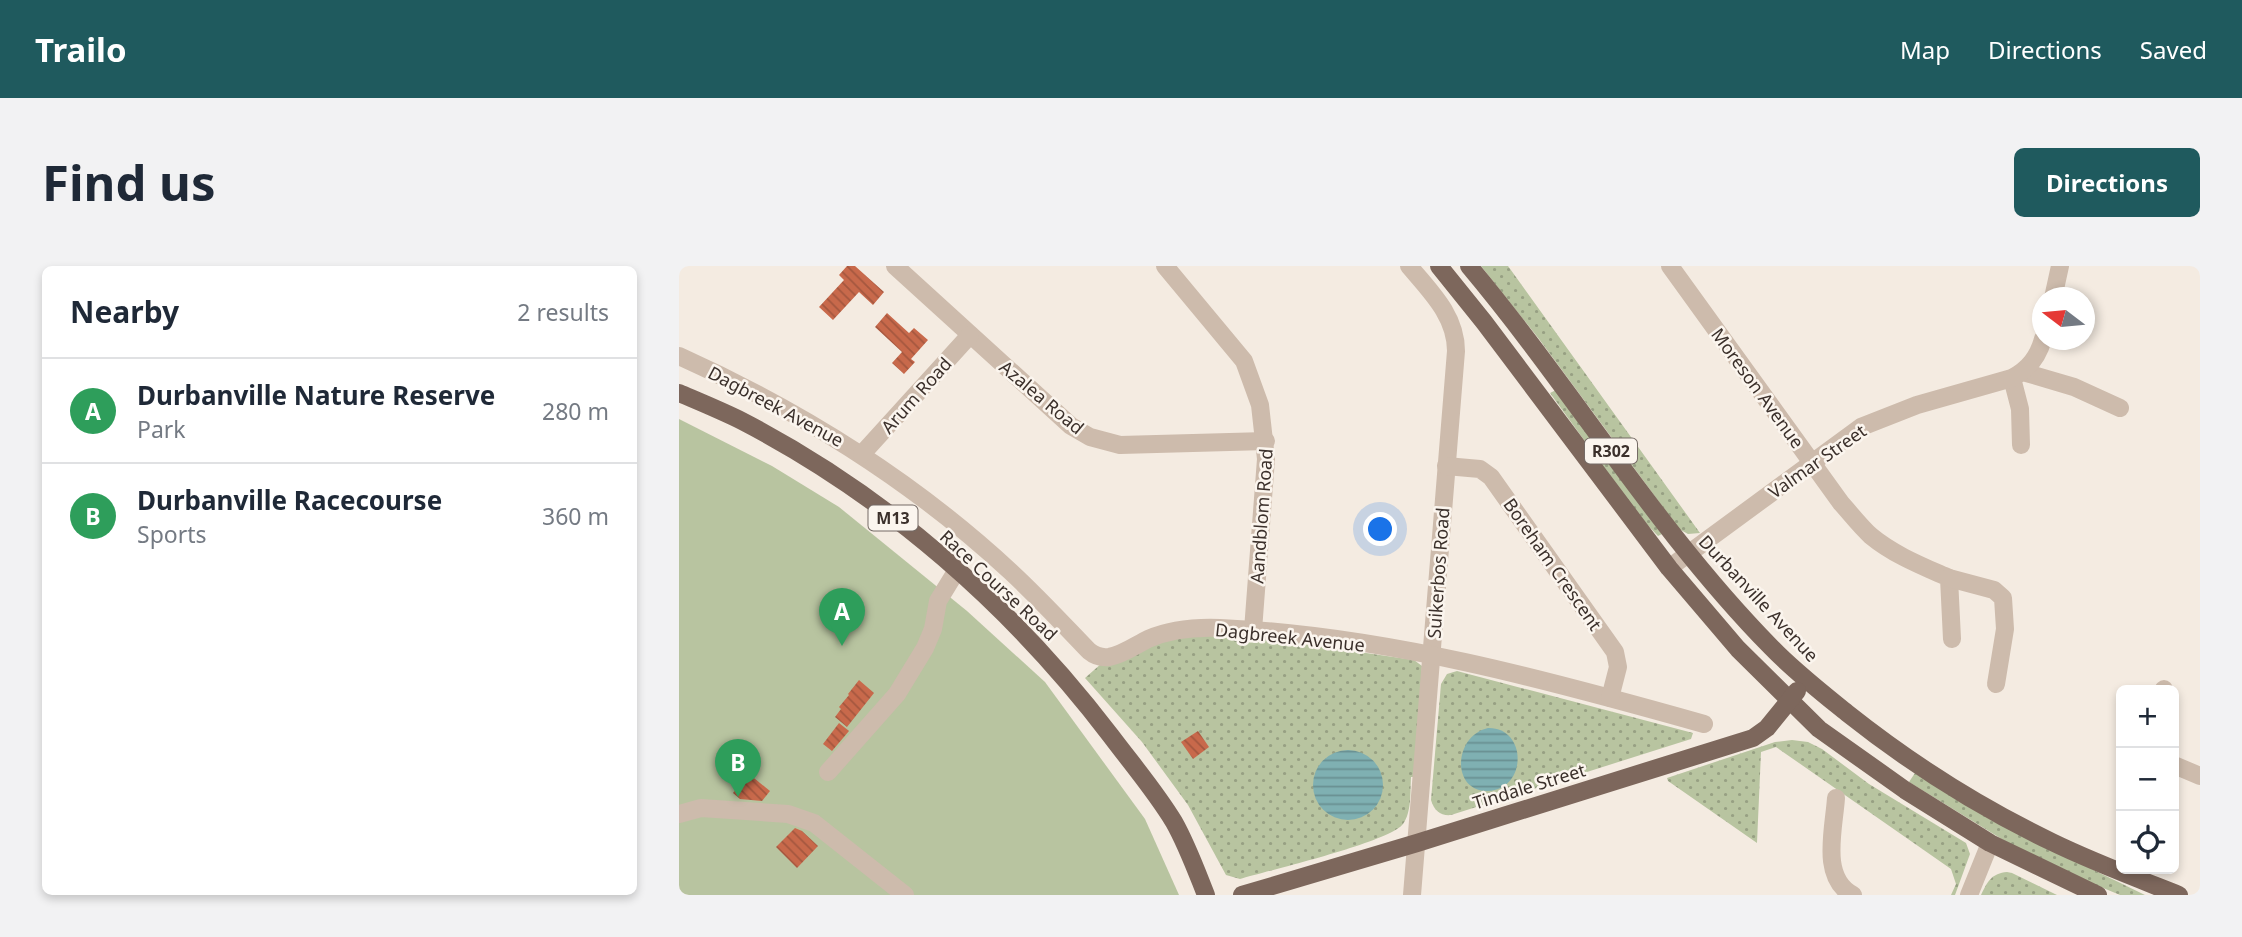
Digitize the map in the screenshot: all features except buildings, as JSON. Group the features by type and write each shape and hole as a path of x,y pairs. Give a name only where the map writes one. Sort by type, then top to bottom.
{"main road":[{"name":"R302","path":"1439,266 1669,568 1738,649 1819,729 1875,769 1990,843 2098,895"},
{"name":"Durbanville Avenue","path":"1469,266 1504,308 1688,554 1757,632 1805,680 1883,740 1968,797 2060,846 2179,895"},
{"name":"Race Course Road","path":"679,393 741,421 825,469 872,501 957,570 1005,614 1074,687 1169,814 1187,848 1206,895"},
{"name":"Tindale Street","path":"1242,895 1753,738 1767,728 1805,680"}],"street":[{"name":"Azalea Road","path":"895,266 1071,426 1100,441 1130,445 1266,440"},
{"name":"Aandblom Road","path":"1165,266 1244,361 1258,397 1266,440 1266,459 1253,630"},
{"name":"Suikerbos Road","path":"1409,266 1445,311 1455,334 1456,351 1412,895"},
{"name":"Moreson Avenue","path":"1670,266 1841,503 1870,534 1916,564 1949,578 1997,591 2003,598 2005,629 1996,684"},
{"path":"2055,287 2060,266"},
{"name":"Arum Road","path":"862,454 970,335"},
{"path":"2017,375 2034,360 2038,350"},
{"name":"Dagbreek Avenue","path":"679,356 735,381 803,418 912,489 1012,572 1097,656 1113,656 1155,636 1177,630 1253,630 1433,655 1704,724"},
{"name":"Valmar Street","path":"1669,568 1861,427 1917,405 2017,375"},
{"path":"2017,375 2074,387 2120,408"},
{"path":"2017,375 2021,445"},
{"name":"Boreham Crescent","path":"1446,466 1484,471 1507,499 1615,652 1618,667 1610,698"},
{"path":"828,772 902,686 925,648 933,629 938,601 957,570"},
{"path":"1949,578 1952,639"},
{"path":"2179,767 2200,776"},
{"path":"1836,798 1832,872 1842,888 1853,895"},
{"path":"679,814 701,808 788,814 814,824 905,895"},
{"path":"1969,895 1990,843"}],"green space":[{"path":"1481,266 1508,266 1700,533 1688,534 1679,529 1539,339"},
{"path":"1556,390 1662,534 1658,536 1639,516 1550,393"},
{"path":"679,419 772,466 839,507 967,611 1045,682 1145,819 1179,895 679,895"},
{"path":"1188,636 1250,636 1414,660 1422,666 1415,777 1411,777 1409,808 1403,824 1376,839 1327,855 1240,879 1226,875 1188,805 1142,742 1085,678 1102,663 1155,643"},
{"path":"1457,671 1693,733 1691,739 1444,815 1436,810 1431,800 1441,684 1447,674"},
{"path":"1775,742 1808,742 1822,749 1869,784 1966,843 1970,854 1955,895 1951,895 1956,884 1951,869 1776,747 1761,752 1757,843 1667,778"},
{"path":"1915,773 1993,821 2145,895 2120,895 2005,841 1909,782"},
{"path":"2007,872 2057,895 1981,895 1991,879 1997,874"}],"water":[{"path":"1488,728 1501,730 1510,737 1518,758 1516,770 1510,780 1501,788 1488,791 1476,789 1467,783 1461,763 1468,741 1476,733"},
{"path":"1355,750 1368,756 1377,765 1381,771 1381,799 1373,810 1362,818 1341,820 1323,810 1315,799 1313,778 1323,760 1334,752"}],"place":[{"name":"Durbanville Nature Reserve","path":"842,646"},
{"name":"Durbanville Racecourse","path":"738,797"}]}
